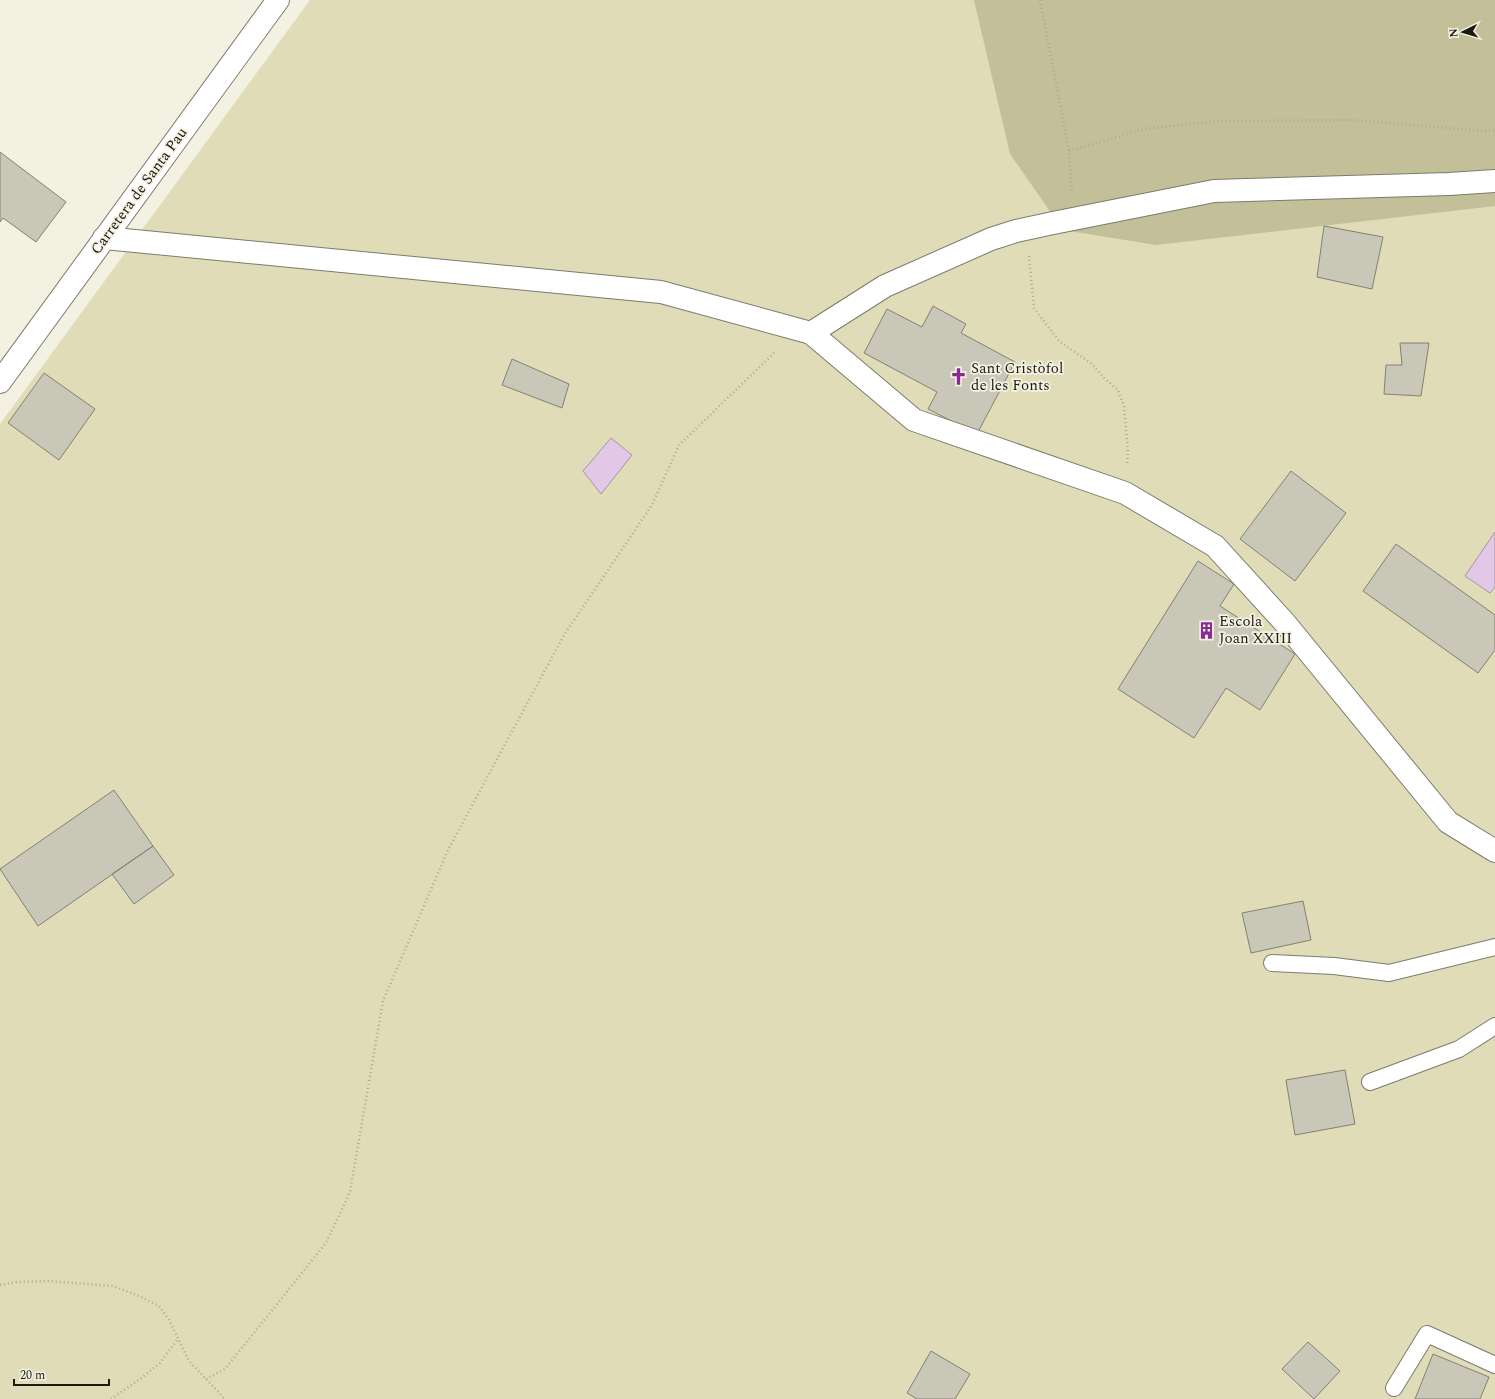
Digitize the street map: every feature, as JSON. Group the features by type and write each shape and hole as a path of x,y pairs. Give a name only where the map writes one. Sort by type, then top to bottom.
{"street":[{"name":"Carretera de Santa Pau","path":"0,382 278,0"},
{"path":"811,333 885,286 991,239 1016,231 1214,191 1449,184 1495,181"},
{"path":"104,238 662,292 811,333 914,420 1125,493 1215,546 1285,623 1448,822 1495,851"}],"lane":[{"path":"1272,963 1334,966 1389,973 1495,947"},
{"path":"1370,1082 1459,1049 1495,1026"},
{"path":"1394,1388 1427,1334 1495,1365"}],"path":[{"path":"1040,0 1069,150 1073,198 1029,255 1030,280 1034,308 1059,341 1092,364 1105,379 1118,390 1124,406 1128,452 1125,493"},
{"path":"1069,150 1144,129 1220,120 1353,120 1484,131 1495,130"},
{"path":"206,1379 225,1369 326,1243 350,1192 383,1002 448,850 564,635 652,505 679,445 776,351 811,333"},
{"path":"0,1285 17,1282 48,1281 113,1286 159,1306 169,1320 189,1361 225,1399"},
{"path":"111,1399 160,1363 178,1338"}],"shaded area":[{"path":"310,0 1495,0 1495,1399 0,1399 0,424"},
{"path":"974,0 1495,0 1495,206 1156,245 1063,230 1010,154"},
{"path":"611,438 632,455 601,494 583,471"},
{"path":"1495,532 1495,587 1490,593 1465,576"}],"building":[{"path":"0,152 66,202 36,242 3,218 0,222"},
{"path":"1324,226 1383,237 1372,289 1317,277"},
{"name":"Sant Cristòfol de les Fonts","path":"933,306 966,324 961,333 1015,362 977,434 928,409 937,392 864,353 887,309 922,327"},
{"path":"1400,343 1429,343 1421,396 1384,394 1386,365 1402,365"},
{"path":"512,359 569,384 562,408 502,385"},
{"path":"44,373 95,409 59,460 8,423"},
{"path":"1291,471 1346,513 1295,581 1240,539"},
{"path":"1396,544 1495,615 1495,650 1478,673 1363,591"},
{"name":"Escola Joan XXIII","path":"1198,561 1234,584 1220,606 1295,654 1260,710 1226,688 1194,738 1118,689"},
{"path":"114,790 153,846 38,926 0,869"},
{"path":"153,846 174,875 134,904 112,874"},
{"path":"1303,901 1311,940 1251,953 1242,913"},
{"path":"1345,1070 1355,1124 1295,1135 1286,1080"},
{"path":"1308,1342 1340,1371 1314,1399 1282,1369"},
{"path":"931,1351 970,1374 955,1399 917,1399 907,1393"},
{"path":"1433,1354 1489,1377 1480,1399 1415,1399"}],"place":[{"name":"Sant Cristòfol de les Fonts","path":"958,377"},
{"name":"Escola Joan XXIII","path":"1206,630"}]}
